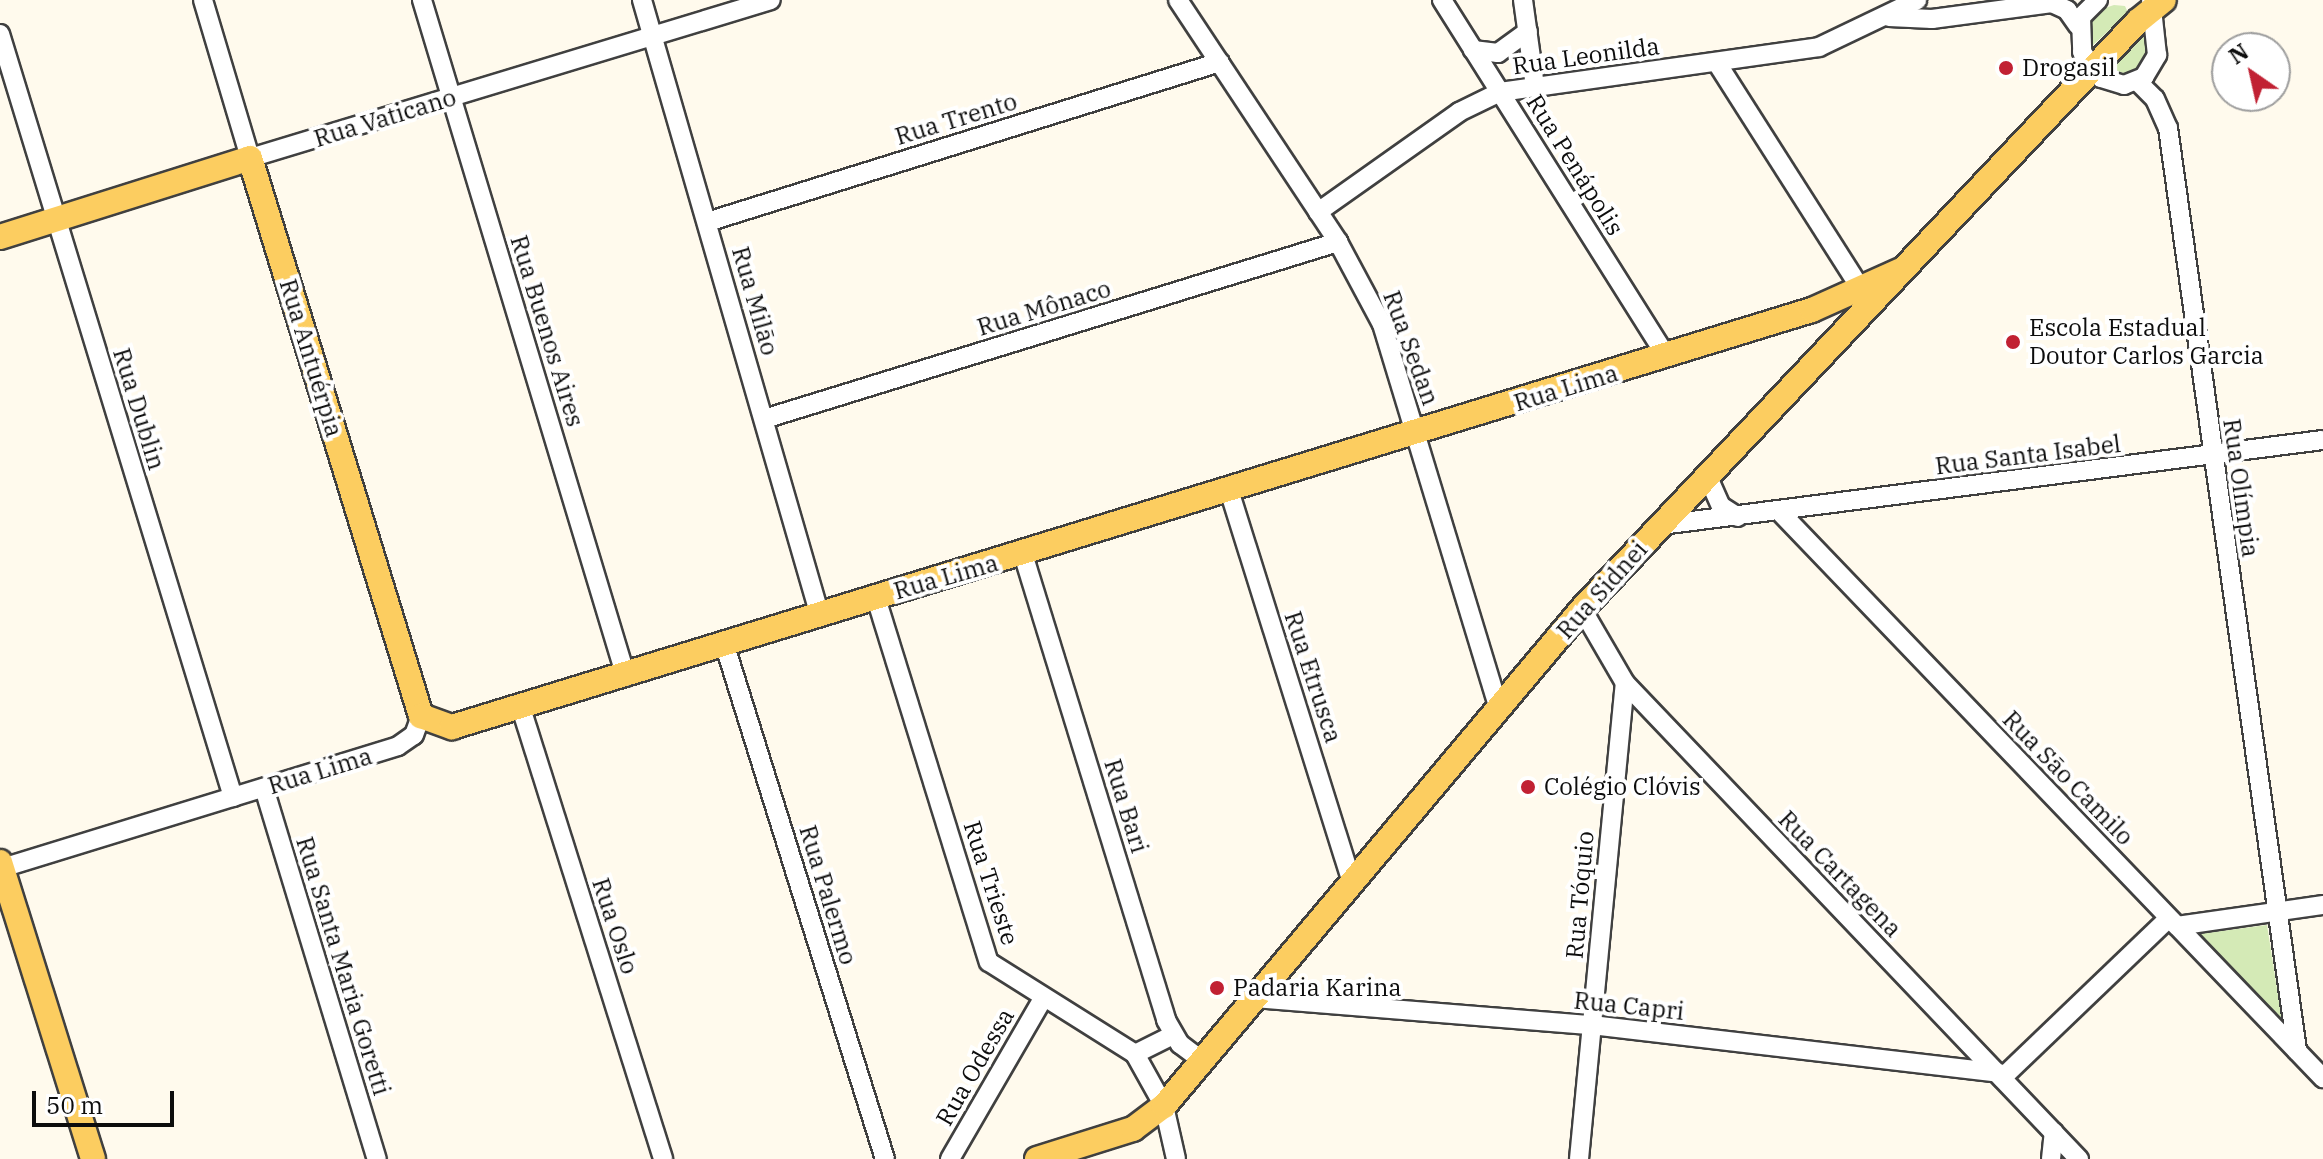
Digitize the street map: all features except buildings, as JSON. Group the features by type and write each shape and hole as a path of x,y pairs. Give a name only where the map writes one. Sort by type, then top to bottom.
{"main road":[{"name":"Rua Sidnei","path":"1037,1159 1133,1129 1164,1106 1582,609 1833,340 2156,3"},
{"name":"Rua Vaticano","path":"0,237 250,158"},
{"name":"Rua Antuérpia","path":"250,158 421,716"},
{"name":"Rua Lima","path":"421,716 461,726 626,677 1228,487 1417,434 1812,310 1854,285 1901,270"},
{"path":"1833,340 1854,285"},
{"path":"1812,310 1829,322 1833,340"},
{"path":"1,865 93,1159"}],"street":[{"name":"Rua Antuérpia","path":"203,0 250,158"},
{"name":"Rua Buenos Aires","path":"422,0 626,677"},
{"name":"Rua Milão","path":"642,0 820,616"},
{"name":"Rua Vaticano","path":"250,158 771,0"},
{"name":"Rua Sedan","path":"1178,0 1338,242 1382,324 1499,708"},
{"name":"Rua Penápolis","path":"1442,0 1666,356"},
{"path":"1523,0 1535,86"},
{"name":"Rua Leonilda","path":"1318,212 1459,112 1500,92 1832,44 1917,0"},
{"path":"1937,0 1949,17"},
{"path":"2098,0 2078,26 2082,52 2092,69 2116,84 2137,81 2149,70 2159,46 2156,3"},
{"name":"Rua Leonilda","path":"1889,17 1949,17 2052,3 2067,10 2078,26"},
{"path":"1473,50 1498,53 1528,31"},
{"name":"Rua Dublin","path":"0,34 233,797"},
{"name":"Rua Trento","path":"707,222 1220,62"},
{"path":"1717,63 1854,285"},
{"name":"Rua Olímpia","path":"2137,81 2155,99 2168,128 2297,1051"},
{"name":"Rua Mônaco","path":"764,419 1338,242"},
{"name":"Rua Santa Isabel","path":"1661,525 2323,440"},
{"path":"1707,475 1721,506 1738,517"},
{"name":"Rua Etrusca","path":"1228,487 1352,882"},
{"name":"Rua São Camilo","path":"1779,511 2323,1078"},
{"name":"Rua Bari","path":"1023,554 1173,1035"},
{"name":"Rua Trieste","path":"876,598 989,962 1042,1000 1135,1054"},
{"name":"Rua Cartagena","path":"1582,609 1625,683 2079,1159"},
{"name":"Rua Palermo","path":"725,646 885,1159"},
{"name":"Rua Tóquio","path":"1579,1159 1625,683"},
{"name":"Rua Oslo","path":"521,708 663,1159"},
{"name":"Rua Lima","path":"1,865 398,746 414,735 421,716"},
{"name":"Rua Santa Maria Goretti","path":"264,788 377,1159"},
{"path":"2000,1076 2173,922 2323,905"},
{"name":"Rua Capri","path":"1254,998 1592,1025 2000,1076"},
{"name":"Rua Odessa","path":"950,1159 1042,1000"},
{"path":"1176,1159 1164,1106 1135,1054 1173,1035 1201,1060"},
{"path":"2051,1159 2054,1132"}],"green space":[{"path":"2114,5 2125,6 2128,13 2091,47 2087,25 2099,10"},
{"path":"2143,36 2150,47 2141,66 2128,74 2115,71 2113,67"},
{"path":"2267,925 2282,1021 2199,934"}],"place":[{"name":"Drogasil","path":"2006,68"},
{"name":"Escola Estadual Doutor Carlos Garcia","path":"2013,342"},
{"name":"Colégio Clóvis","path":"1528,787"},
{"name":"Padaria Karina","path":"1217,988"}]}
